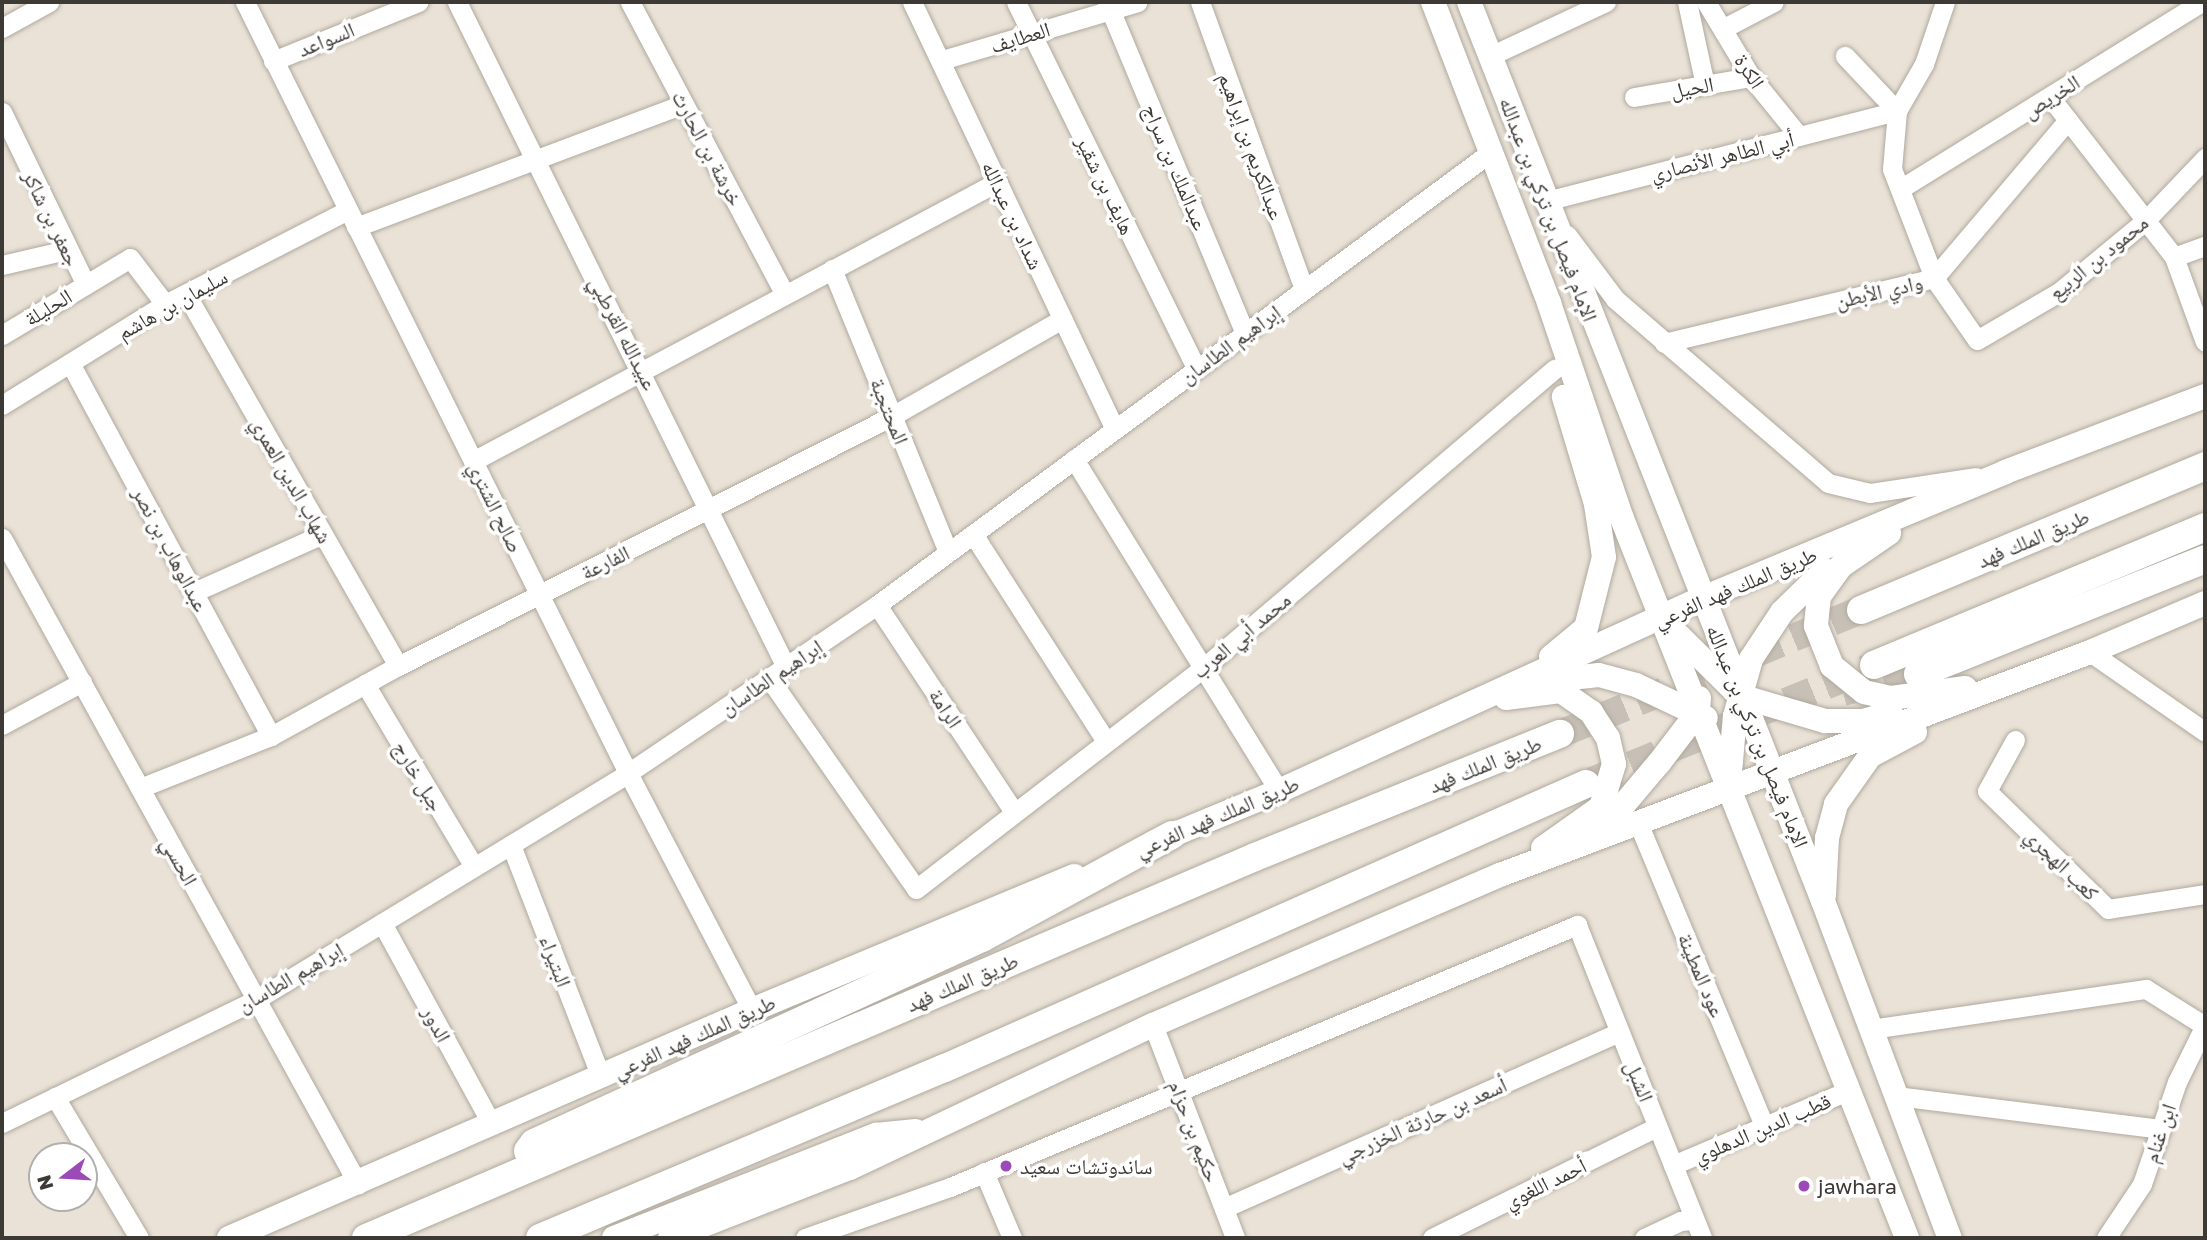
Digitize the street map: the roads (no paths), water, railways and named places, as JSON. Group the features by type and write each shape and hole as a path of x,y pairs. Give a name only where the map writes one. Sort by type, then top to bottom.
{"highway":[{"name":"طريق الملك فهد","path":"1861,610 2205,465"},
{"path":"1874,665 2205,527"},
{"path":"1918,674 2205,559"},
{"name":"طريق الملك فهد","path":"366,1238 1255,857 1560,734"},
{"path":"540,1238 957,1062 1586,784"},
{"path":"509,1175 534,1143 970,944 1172,835"}],"main road":[{"name":"الإمام فيصل بن تركي بن عبدالله","path":"1433,2 1549,303 1621,516 1907,1238"},
{"name":"الإمام فيصل بن تركي بن عبدالله","path":"1469,2 1823,901 1950,1238"},
{"path":"1448,711 1559,653 1586,628 1598,593 1604,557 1596,504 1555,368 1549,303"},
{"name":"طريق الملك فهد الفرعي","path":"229,1238 752,1010 1279,791 1448,711 1703,598 2005,472 2205,396"},
{"path":"1934,503 1841,566 1826,582 1816,613 1821,645 1840,676 1864,692 1891,698 2008,682"},
{"path":"1728,791 1732,736 1751,659 1782,612 1834,561 1934,503"},
{"path":"1500,875 1614,816 1699,712 1703,598"},
{"path":"670,1238 942,1127 1153,1025 1500,875 1639,825 2090,652 2205,603"},
{"path":"1663,618 1741,696 1825,721 1863,721 2008,682"},
{"path":"1448,711 1544,681 1599,675 1699,712 1732,736 1773,774"},
{"path":"1823,901 1827,838 1836,804 1853,775 1870,756 2008,682"},
{"path":"1448,711 1539,691 1561,691 1591,712 1608,738 1614,764 1601,807 1593,817 1500,875"},
{"path":"614,1238 876,1135 942,1127"}],"street":[{"path":"2,28 49,2"},
{"name":"صالح الشتري","path":"245,2 628,773 752,1010"},
{"name":"السواعد","path":"274,61 418,2"},
{"name":"عبيدالله القرطبي","path":"457,2 643,370 786,667"},
{"name":"خرشة بن الحارث","path":"630,2 785,295"},
{"name":"شداد بن عبدالله","path":"912,2 942,60 1114,428"},
{"name":"هايف بن شقير","path":"1016,2 1196,368"},
{"name":"العطايف","path":"942,60 1030,34 1109,6 1138,2"},
{"name":"عبدالكريم بن إبراهيم","path":"1200,2 1304,289"},
{"path":"1490,55 1606,2"},
{"path":"1687,2 1705,85"},
{"name":"الكرة","path":"1706,2 1751,77 1799,136"},
{"path":"1724,28 1774,2"},
{"path":"1934,278 1892,169 1898,111 1924,64 1945,2"},
{"name":"الخريص","path":"1900,189 2202,2"},
{"name":"عبدالملك بن سراج","path":"1109,6 1245,332"},
{"path":"1845,56 1898,111"},
{"name":"الحيل","path":"1634,97 1751,77"},
{"path":"2050,97 2174,257 2205,342"},
{"name":"سليمان بن هاشم","path":"2,405 165,304 351,219 684,104"},
{"name":"أبي الطاهر الأنصاري","path":"1548,207 1898,111"},
{"name":"جعفر بن شاكر","path":"2,112 66,250 86,285"},
{"name":"وادي الأبطن","path":"1664,343 1934,278 2068,120"},
{"name":"إبراهيم الطاسان","path":"2,1123 257,999 628,773 877,605 1491,152"},
{"name":"محمود بن الربيع","path":"1934,278 1977,340 2059,292 2146,220 2205,158"},
{"path":"473,461 997,182"},
{"path":"1548,207 1615,299 1828,483 1870,493 1896,492 2005,472"},
{"path":"2174,257 2205,246"},
{"path":"2,265 66,250"},
{"name":"الحليلة","path":"2,335 130,258 165,304"},
{"name":"المحتجبة","path":"832,270 948,552"},
{"name":"شهاب الدين العمري","path":"186,294 398,666"},
{"name":"الفارعة","path":"140,788 271,736 398,666 892,416 1062,319"},
{"name":"عبدالوهاب بن نصر","path":"70,363 271,736"},
{"name":"محمد أبي العرب","path":"769,678 916,889 1203,668 1555,368"},
{"path":"1074,458 1279,791"},
{"path":"194,592 323,534"},
{"path":"973,534 1106,741"},
{"name":"الحسي","path":"2,538 358,1184"},
{"name":"الرامة","path":"877,605 1014,812"},
{"path":"2090,652 2205,732"},
{"path":"2,725 82,682"},
{"name":"جبل خارج","path":"365,684 474,867"},
{"name":"كعب الهجري","path":"2015,740 1987,791 2108,909 2205,894"},
{"name":"عود المطينة","path":"1639,825 1764,1125"},
{"name":"البتيراء","path":"511,845 601,1077"},
{"name":"الدور","path":"382,923 492,1125"},
{"name":"الشبل","path":"1180,1090 1577,925 1698,1229"},
{"path":"1871,1029 2146,989 2205,1026"},
{"name":"حكيم بن حزام","path":"1153,1025 1236,1238"},
{"name":"ابن غنام","path":"2106,1238 2142,1184 2177,1082 2205,1026"},
{"name":"أسعد بن حارثة الخزرجي","path":"1224,1208 1620,1032"},
{"path":"805,1238 831,1234 1180,1090"},
{"name":"قطب الدين الدهلوي","path":"1673,1165 1850,1090"},
{"path":"1897,1096 2161,1129"},
{"path":"55,1097 139,1238"},
{"name":"أحمد اللغوي","path":"1432,1238 1657,1127"},
{"path":"984,1172 1012,1238"},
{"path":"1644,1238 1680,1221 1698,1229"}],"tunnel":[{"path":"1560,734 1861,610"},
{"path":"1592,781 1869,668"},
{"path":"1843,692 1918,674"}],"place":[{"name":"ساندوتشات سعيد","path":"1006,1166"},
{"name":"jawhara","path":"1804,1186"}]}
